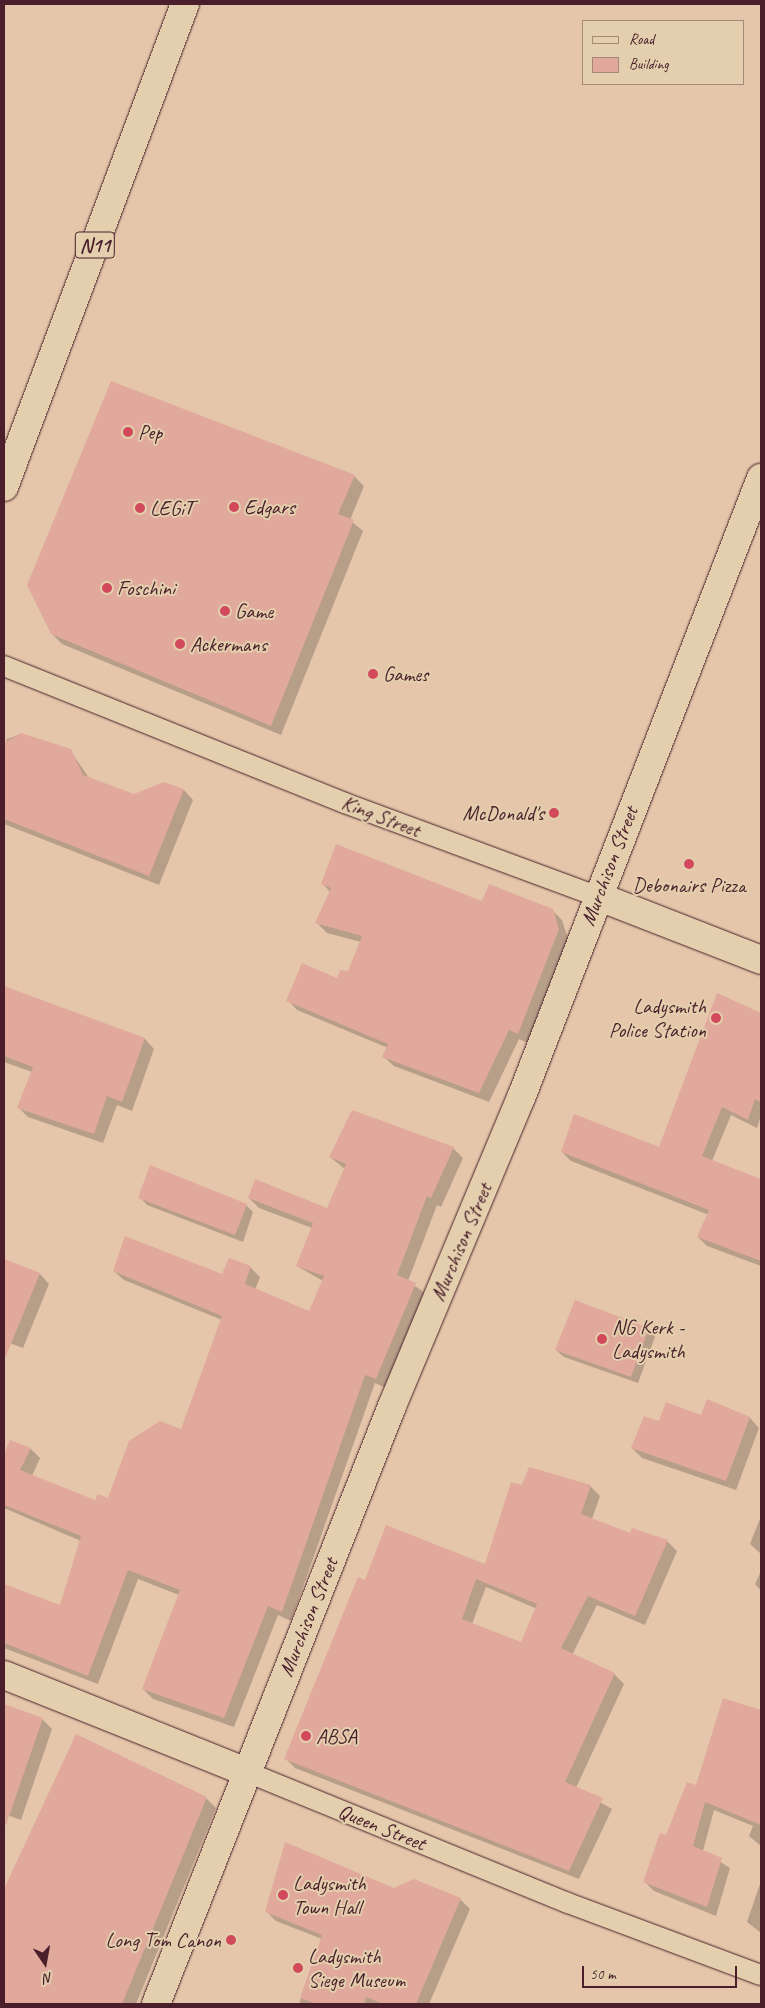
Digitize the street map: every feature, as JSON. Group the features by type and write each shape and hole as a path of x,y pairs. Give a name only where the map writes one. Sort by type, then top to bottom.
{"main road":[{"name":"N11","path":"4,487 185,4"},
{"name":"Murchison Street","path":"156,2004 247,1772 521,1098 597,896 761,478"},
{"name":"King Street","path":"597,896 761,960"},
{"name":"Queen Street","path":"4,1674 247,1772"}],"street":[{"name":"King Street","path":"4,666 345,803 597,896"},
{"name":"Queen Street","path":"247,1772 568,1903 761,1976"}],"building":[{"path":"111,381 355,475 338,514 354,520 271,726 51,634 27,585"},
{"path":"21,733 71,749 83,775 134,794 164,782 184,789 149,876 4,819 4,743"},
{"path":"336,844 482,901 489,884 553,909 559,929 518,1034 509,1030 479,1093 382,1057 388,1044 286,1001 302,963 337,978 340,970 348,971 362,936 315,923 331,888 321,884"},
{"path":"4,986 145,1038 122,1102 107,1096 94,1134 17,1108 33,1067 4,1056"},
{"path":"717,993 761,1013 761,1102 755,1099 748,1120 722,1107 702,1156 761,1179 761,1261 697,1237 709,1210 561,1152 574,1114 659,1147"},
{"path":"352,1110 454,1147 431,1198 427,1196 397,1275 416,1283 376,1379 365,1375 282,1612 268,1606 224,1718 142,1689 180,1590 128,1570 88,1676 4,1643 4,1584 60,1605 81,1536 4,1505 4,1454 10,1440 31,1448 20,1470 95,1500 98,1494 108,1498 129,1441 160,1421 181,1429 222,1316 113,1271 125,1236 222,1274 229,1258 251,1266 245,1284 309,1311 324,1276 296,1266 313,1223 248,1198 255,1179 327,1208 346,1164 329,1157"},
{"path":"150,1165 247,1204 235,1235 138,1198"},
{"path":"4,1259 40,1273 4,1361"},
{"name":"NG Kerk - Ladysmith","path":"575,1300 649,1328 631,1377 555,1350"},
{"path":"707,1399 750,1417 726,1481 631,1448 644,1416 659,1421 666,1402 701,1415"},
{"path":"529,1467 591,1485 581,1514 630,1533 632,1528 668,1540 635,1616 588,1596 561,1648 615,1673 565,1782 603,1798 569,1871 284,1759 358,1577 365,1580 386,1525 485,1564 511,1482 522,1485","holes":["476,1579 537,1604 521,1642 462,1619"]},
{"path":"723,1698 761,1710 761,1825 705,1802 693,1846 722,1858 707,1907 643,1882 660,1833 666,1835 687,1782 696,1785"},
{"path":"4,1704 43,1718 6,1825 4,1825"},
{"path":"76,1734 207,1797 122,2004 4,2004 4,1889"},
{"path":"285,1842 394,1888 414,1879 461,1898 416,2004 383,2004 366,1997 364,2004 317,2004 300,1998 322,1935 265,1912"}],"place":[{"name":"Pep","path":"128,432"},
{"name":"Edgars","path":"234,507"},
{"name":"LEGiT","path":"140,508"},
{"name":"Foschini","path":"107,588"},
{"name":"Game","path":"225,611"},
{"name":"Ackermans","path":"180,644"},
{"name":"Games","path":"373,674"},
{"name":"McDonald's","path":"554,813"},
{"name":"Debonairs Pizza","path":"689,864"},
{"name":"Ladysmith Police Station","path":"716,1018"},
{"name":"NG Kerk - Ladysmith","path":"602,1339"},
{"name":"ABSA","path":"306,1736"},
{"name":"Ladysmith Town Hall","path":"283,1895"},
{"name":"Long Tom Canon","path":"231,1940"},
{"name":"Ladysmith Siege Museum","path":"298,1968"}]}
